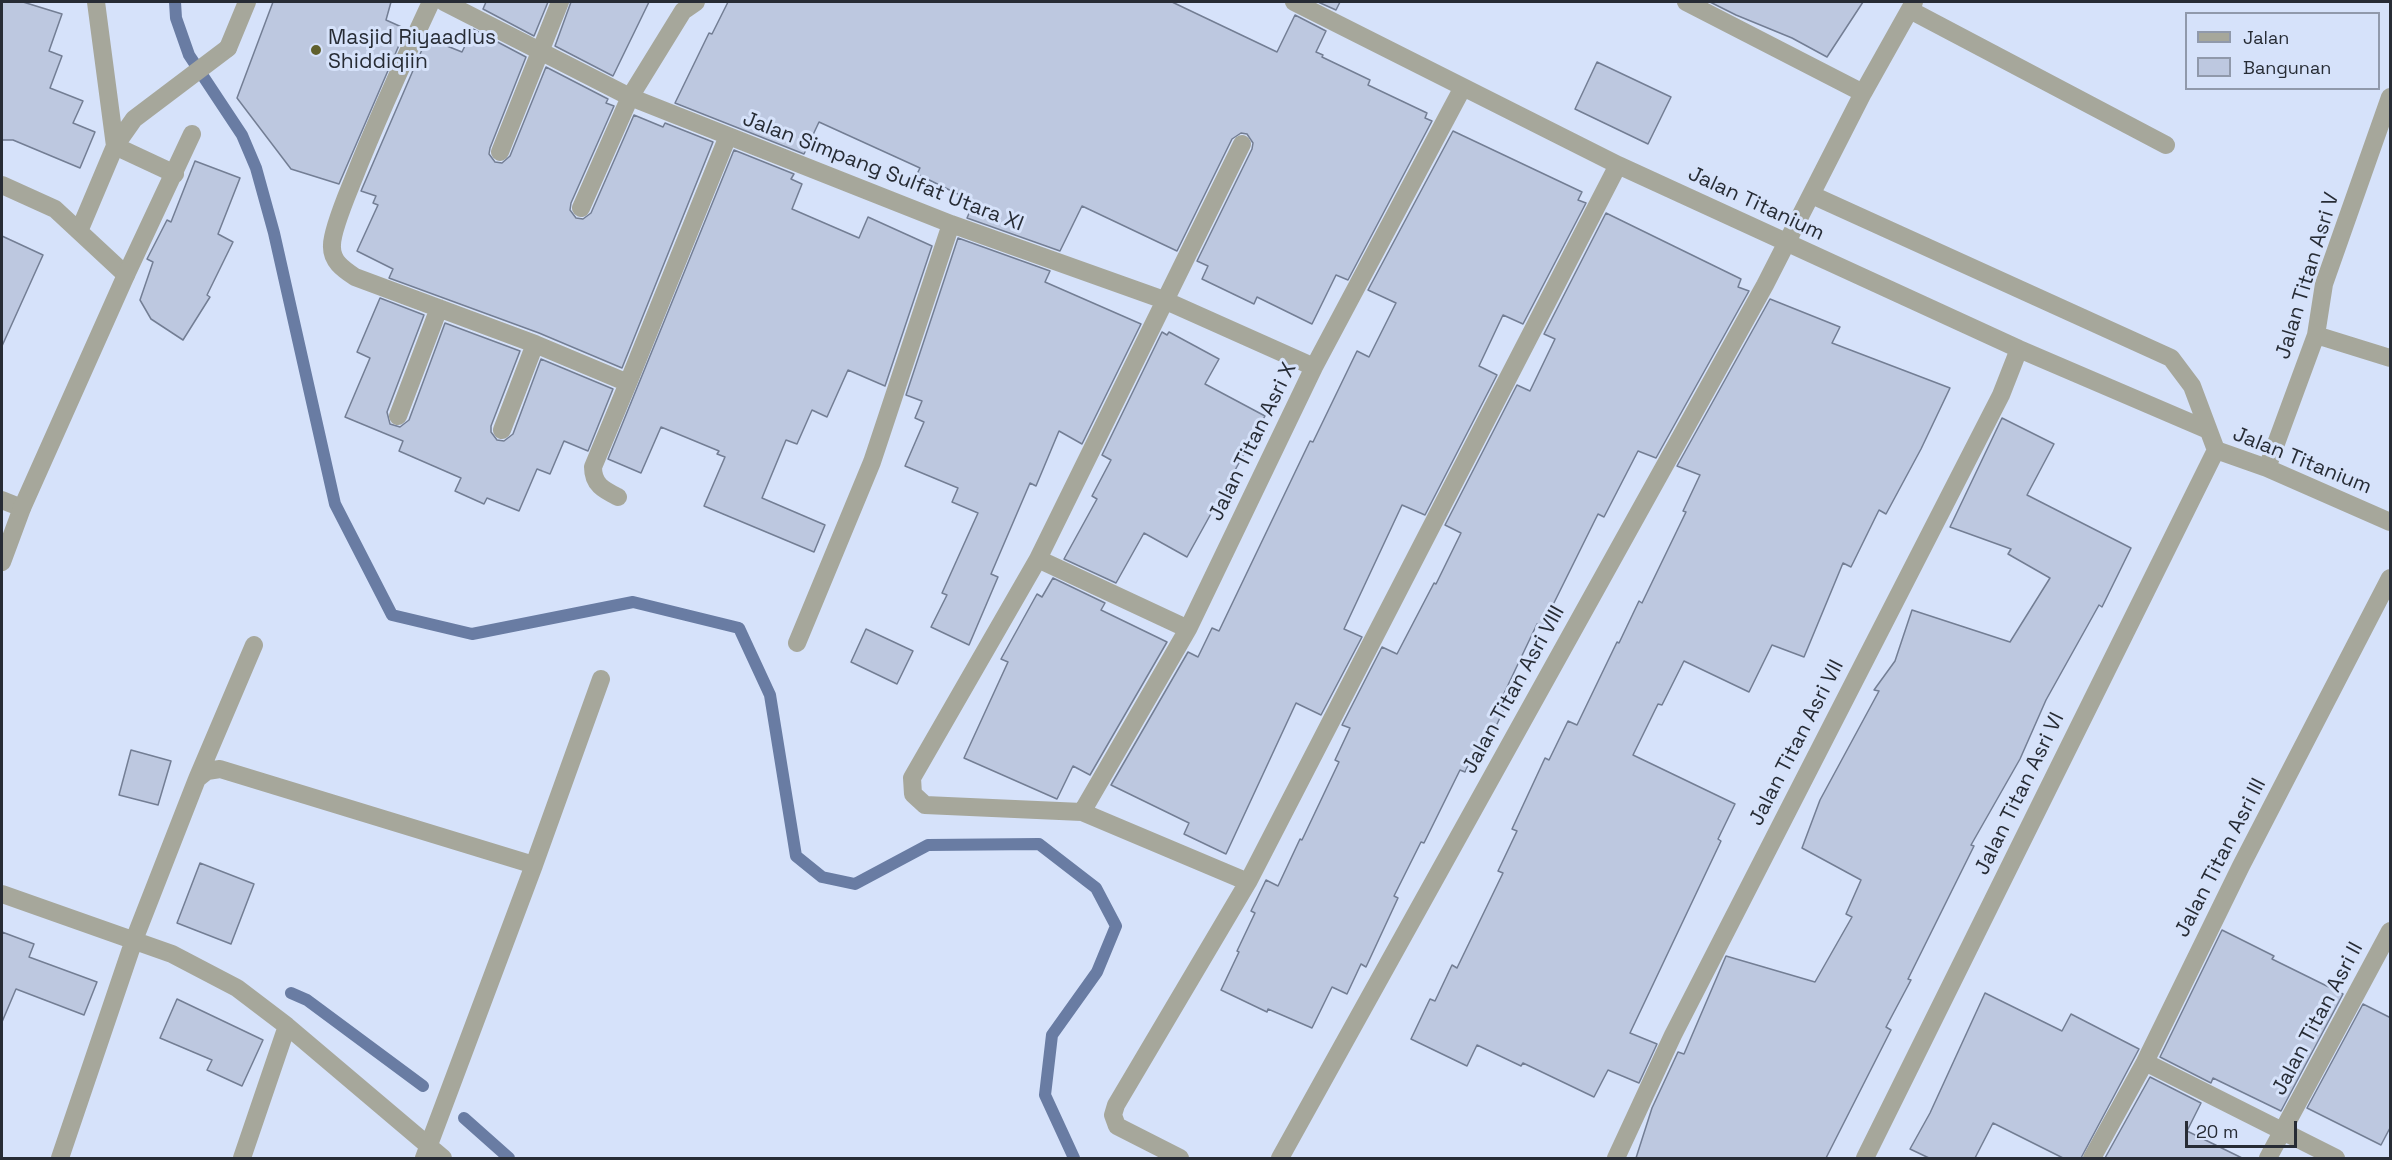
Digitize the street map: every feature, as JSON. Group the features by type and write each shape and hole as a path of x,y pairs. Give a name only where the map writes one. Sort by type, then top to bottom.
{"street":[{"path":"96,2 115,146"},
{"path":"80,230 115,146 134,119 228,48 247,2"},
{"path":"431,2 381,109 345,202 332,244 334,257 341,267 355,277 535,344 628,383"},
{"name":"Jalan Simpang Sulfat Utara XI","path":"444,2 630,98 951,224 1164,300 1314,367"},
{"path":"500,152 560,2"},
{"path":"581,208 630,98 683,11 696,2"},
{"name":"Jalan Titanium","path":"1294,2 1618,165 2019,349 2208,430"},
{"path":"1686,2 1863,93"},
{"path":"1912,6 2166,145"},
{"name":"Jalan Titan Asri VIII","path":"1280,1158 1812,195 1863,93 1912,6"},
{"name":"Jalan Titan Asri X","path":"1082,813 1188,629 1314,367 1462,88"},
{"name":"Jalan Titan Asri V","path":"2267,468 2316,335 2324,284 2391,97"},
{"path":"2,562 22,508 192,134"},
{"path":"618,497 602,489 596,483 593,477 593,467 728,136"},
{"path":"1242,144 1038,559 912,778 914,794 926,805 1082,813 1248,882"},
{"path":"115,146 175,174"},
{"path":"1180,1158 1117,1126 1113,1115 1116,1105 1248,882 1618,165"},
{"path":"2,185 56,209 126,275"},
{"name":"Jalan Titanium","path":"1812,195 2171,358 2192,386 2216,450 2267,468 2391,522"},
{"path":"797,643 872,462 951,224"},
{"path":"398,416 439,308"},
{"path":"2316,335 2391,358"},
{"path":"502,430 535,344"},
{"name":"Jalan Titan Asri VII","path":"1616,1158 1673,1035 2001,395 2019,349"},
{"name":"Jalan Titan Asri VI","path":"1865,1158 2216,450"},
{"path":"2,500 22,508"},
{"path":"1038,559 1188,629"},
{"name":"Jalan Titan Asri III","path":"2092,1158 2145,1062 2241,866 2391,578"},
{"path":"60,1158 134,940 197,779 254,645"},
{"path":"426,1151 534,865 601,679"},
{"path":"197,779 207,771 220,769 534,865"},
{"path":"2,894 172,954 237,988 287,1026 426,1151 443,1158"},
{"name":"Jalan Titan Asri II","path":"2268,1158 2391,932"},
{"path":"242,1158 287,1026"},
{"path":"2145,1062 2336,1158"}],"building":[{"path":"2,2 23,2 62,14 49,51 62,56 50,88 83,101 73,123 95,132 80,168 13,140 2,140"},
{"name":"Masjid Riyaadlus Shiddiqiin","path":"273,2 391,2 386,20 406,29 339,184 291,169 237,98"},
{"path":"486,2 548,2 534,36 483,9"},
{"path":"571,2 649,2 613,76 555,46"},
{"path":"728,2 1172,2 1277,52 1295,15 1326,31 1316,52 1323,55 1322,57 1370,80 1368,85 1427,113 1425,118 1432,121 1348,280 1336,275 1312,324 1257,297 1254,304 1202,279 1208,266 1197,261 1252,149 1253,143 1247,134 1241,133 1232,139 1177,251 1082,206 1060,251 967,218 974,202 917,174 920,168 819,122 804,154 675,103 709,33 712,34"},
{"path":"1318,2 1340,2 1336,10"},
{"path":"1710,2 1863,2 1827,57 1792,38"},
{"path":"473,29 526,57 490,148 489,154 495,162 502,163 510,156 546,67 608,99 606,103 614,106 571,203 570,210 576,218 583,219 591,213 634,115 663,127 665,123 713,142 622,368 539,333 389,278 393,269 357,251 378,205 373,203 376,196 361,191 427,38 462,52"},
{"path":"1597,62 1671,97 1648,144 1575,109"},
{"path":"1453,131 1582,192 1578,200 1586,203 1523,324 1503,315 1479,366 1497,375 1425,515 1402,505 1344,629 1362,637 1321,715 1296,703 1226,854 1184,834 1189,823 1111,785 1188,652 1198,657 1212,628 1219,631 1310,441 1313,442 1357,351 1369,357 1396,303 1368,290"},
{"path":"734,150 794,174 791,179 802,184 792,209 859,238 868,217 932,246 885,386 848,370 827,417 812,410 797,444 786,440 762,498 825,525 814,552 704,506 725,457 717,454 719,451 661,427 641,473 608,459"},
{"path":"195,161 240,178 218,234 233,242 207,295 210,297 183,340 151,319 140,300 153,262 147,259 167,220 171,222"},
{"path":"1606,213 1741,279 1738,287 1749,291 1656,458 1638,451 1604,517 1598,514 1542,627 1537,624 1499,704 1505,707 1483,754 1475,750 1465,772 1460,770 1424,843 1421,842 1394,896 1398,898 1366,967 1361,964 1347,994 1332,987 1312,1028 1268,1009 1267,1012 1221,990 1255,913 1251,911 1266,880 1278,886 1300,839 1302,840 1339,762 1335,760 1350,728 1342,725 1382,647 1397,654 1434,583 1436,584 1461,533 1445,525 1517,385 1530,391 1555,339 1544,334"},
{"path":"2,236 43,255 2,346"},
{"path":"958,238 1050,271 1045,282 1141,324 1082,444 1059,431 1036,486 1030,483 991,574 998,577 969,645 931,627 947,595 942,593 978,513 952,502 958,488 905,466 924,422 915,418 922,401 906,395"},
{"path":"380,298 424,315 387,412 390,424 400,427 409,420 445,323 520,351 491,426 491,432 497,440 504,441 513,434 541,359 613,389 588,451 564,441 550,474 537,469 519,511 487,498 484,504 455,491 461,478 399,451 403,441 345,417 370,358 357,352"},
{"path":"1770,299 1840,327 1832,343 1950,388 1886,514 1879,510 1851,567 1843,563 1804,657 1772,645 1749,692 1684,661 1662,705 1658,704 1633,755 1735,804 1718,839 1721,841 1630,1033 1657,1044 1639,1083 1608,1070 1594,1097 1523,1063 1521,1066 1477,1045 1467,1066 1411,1039 1430,999 1435,1001 1452,965 1457,968 1503,873 1498,871 1517,831 1512,829 1545,758 1549,760 1568,721 1577,725 1617,642 1619,643 1639,601 1642,603 1686,512 1683,511 1700,475 1677,466"},
{"path":"1162,332 1167,335 1169,332 1219,359 1205,384 1265,416 1187,557 1144,533 1116,583 1064,559 1097,499 1092,496 1111,460 1102,455"},
{"path":"2002,418 2054,444 2027,495 2131,548 2102,607 2099,605 2046,700 2020,759 1971,845 1974,846 1908,979 1911,980 1886,1027 1891,1030 1826,1158 1636,1158 1652,1108 1678,1052 1684,1054 1726,956 1815,982 1852,917 1846,914 1861,880 1802,848 1820,800 1879,691 1874,690 1895,661 1912,610 2010,642 2050,578 2008,554 2011,549 1950,527"},
{"path":"1053,578 1105,603 1101,610 1167,642 1090,775 1073,766 1057,799 964,758 1008,662 1001,659 1037,594 1042,597"},
{"path":"866,629 913,651 897,684 851,662"},
{"path":"131,750 171,761 158,805 119,795"},
{"path":"200,863 254,884 231,944 177,923"},
{"path":"2222,930 2274,956 2272,959 2343,994 2281,1111 2213,1078 2211,1083 2160,1057"},
{"path":"2,932 34,944 29,957 97,982 84,1015 16,989 2,1022"},
{"path":"1985,993 2062,1031 2071,1014 2139,1049 2081,1158 2063,1158 1993,1123 1975,1158 1929,1158 1910,1149 1930,1113"},
{"path":"177,999 263,1040 242,1086 207,1070 212,1060 160,1038"},
{"path":"2363,1004 2391,1018 2391,1126 2381,1145 2307,1108"},
{"path":"2150,1077 2201,1103 2187,1131 2242,1158 2105,1158"}],"waterway":[{"path":"175,2 176,18 189,55 242,135 256,168 274,233 335,504 392,615 472,634 633,602 739,628 770,695 796,856 822,877 855,884 928,845 1039,844 1096,888 1116,926 1097,972 1052,1035 1045,1095 1074,1158"},
{"path":"291,993 307,1000 423,1086"},
{"path":"464,1118 509,1158"}],"place":[{"name":"Masjid Riyaadlus Shiddiqiin","path":"316,50"}]}
